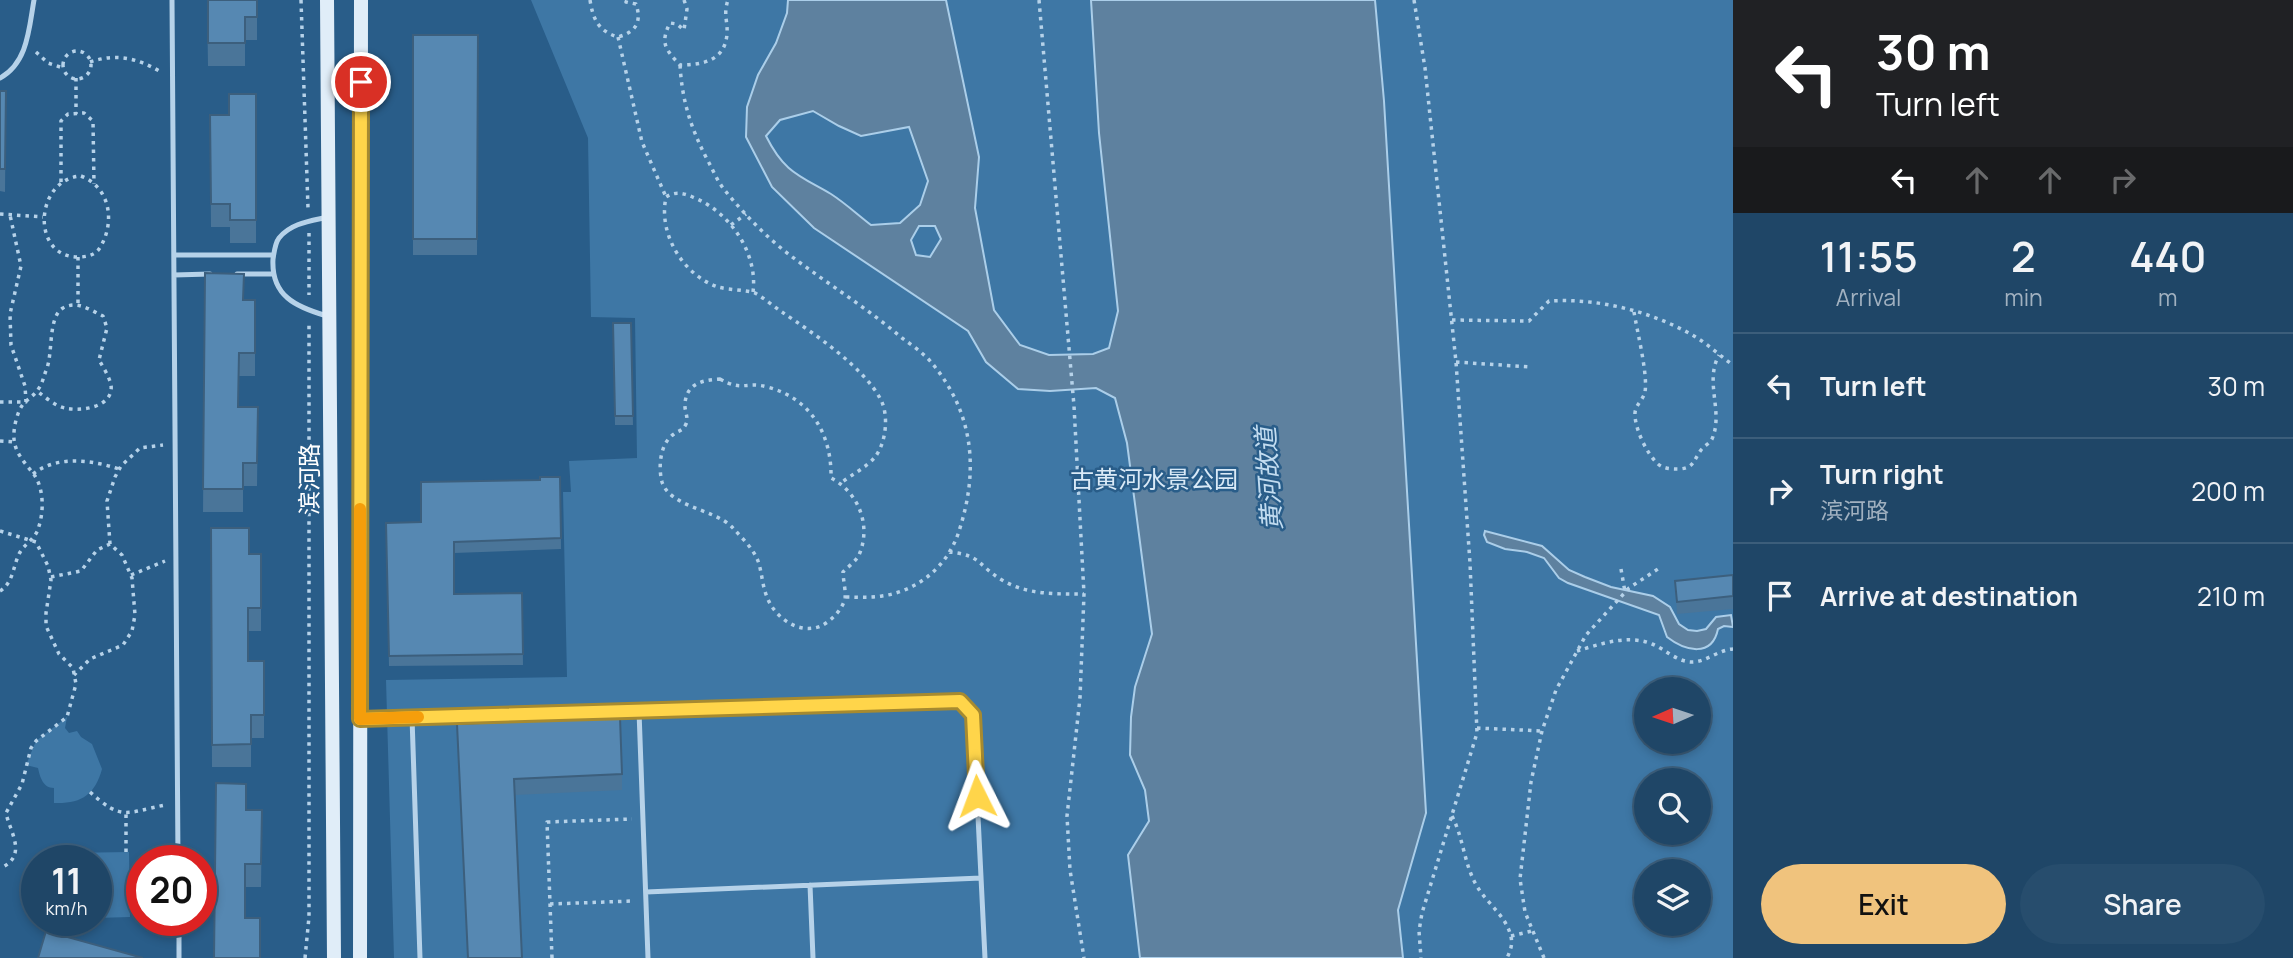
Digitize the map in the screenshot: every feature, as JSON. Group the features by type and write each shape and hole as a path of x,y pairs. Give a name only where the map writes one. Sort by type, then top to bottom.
{"main road":[{"name":"滨河路","path":"327,0 334,958"},
{"path":"360,958 361,0"},
{"path":"328,958 334,850"}],"lane":[{"path":"0,78 9,73 21,57 34,0"},
{"path":"172,0 178,845"},
{"path":"328,217 290,229 278,239 273,255 273,274 284,296 309,311 329,317"},
{"path":"175,255 273,255"},
{"path":"174,275 273,274"},
{"path":"360,719 960,701 973,715 985,958"},
{"path":"639,711 648,958"},
{"path":"412,718 420,958"},
{"path":"646,892 981,878"},
{"path":"810,885 813,958"},
{"path":"179,936 179,958"}],"path":[{"path":"302,0 309,221 309,917 304,958"},
{"path":"590,0 592,16 601,29 618,37 628,34 637,25 640,15 636,4 626,2 627,0"},
{"path":"684,0 687,9 684,30 677,24 670,23 664,35 666,51 680,65 681,84 692,130 721,186 789,255 879,318 930,361 954,396 965,423 971,452 972,477 967,508 955,544 936,569 917,586 883,596 845,597"},
{"path":"680,65 700,65 717,57 728,32 724,11 728,0"},
{"path":"1039,0 1069,337 1084,594 1080,698 1067,816 1070,870 1084,958"},
{"path":"1415,0 1425,68 1456,362 1470,563 1477,728 1422,913 1419,931 1421,958"},
{"path":"618,37 642,142 666,197 663,212 668,235 679,256 687,266 714,285 736,292 753,292 818,336 871,383 883,403 886,423 876,457 841,483"},
{"path":"24,47 40,54 48,63 63,68 69,76 76,78 88,73 90,62 84,53 72,52 64,60 63,68"},
{"path":"90,62 103,58 125,57 146,64 173,79"},
{"path":"76,78 76,114"},
{"path":"61,182 61,121 68,114 84,113 93,121 93,184"},
{"path":"81,176 93,184 103,194 107,204 109,232 99,250 92,255 66,256 52,248 48,239 44,217 47,202 61,182 71,177 81,176"},
{"path":"666,197 679,192 689,195 725,217 741,240 752,265 753,292"},
{"path":"0,214 44,217"},
{"path":"731,225 746,214"},
{"path":"10,215 21,266 10,314 11,345 25,386 26,402"},
{"path":"78,257 78,306"},
{"path":"1452,320 1529,321 1549,301 1602,303 1667,323 1695,337 1733,365"},
{"path":"0,591 8,584 22,548 37,533 42,510 40,490 33,474 18,453 15,442 16,421 26,402 37,391 51,356 52,323 56,314 64,308 78,306 103,316 107,328 99,360 111,383 111,393 106,401 87,409 66,409 37,391"},
{"path":"1634,312 1643,358 1645,392 1636,406 1635,417 1643,441 1658,464 1666,468 1689,468 1696,462 1700,451 1711,441 1716,425 1712,380 1714,363 1719,355"},
{"path":"1456,362 1530,367"},
{"path":"720,379 740,387 770,387 792,397 815,416 824,433 831,457 831,478 841,483 856,499 862,516 858,556 844,572 845,597 828,623 813,629 797,628 781,618 767,599 758,560 727,522 673,496 663,485 659,462 672,434 683,429 688,421 685,404 690,389 702,380 720,379"},
{"path":"0,401 26,402"},
{"path":"0,441 15,442"},
{"path":"74,675 90,659 115,649 129,638 135,615 131,575 122,555 110,544 107,501 119,469 140,448 175,444"},
{"path":"33,474 47,466 95,461 119,469"},
{"path":"0,531 36,542 48,566 51,577 46,626 59,654 73,668 76,684 67,717 31,748 22,784 3,813 17,846 15,856 3,867"},
{"path":"51,577 81,571 97,550 110,544"},
{"path":"949,552 968,554 984,564 999,579 1020,589 1048,594 1084,594"},
{"path":"131,575 161,561 176,560"},
{"path":"1621,569 1625,592"},
{"path":"1544,958 1525,912 1520,879 1531,782 1542,732 1556,690 1586,635 1625,592 1658,569"},
{"path":"1577,651 1633,640 1651,643 1688,662 1698,662 1725,649 1733,649"},
{"path":"1477,728 1542,732"},
{"path":"90,792 108,808 119,813 178,803"},
{"path":"126,845 127,813"},
{"path":"1452,816 1470,873 1478,889 1506,924 1511,936 1512,947 1507,958"},
{"path":"552,958 547,822 643,818"},
{"path":"550,904 646,901"},
{"path":"1511,936 1532,931"}],"green space":[{"name":"古黄河水景公园","path":"531,0 1733,0 1733,958 394,958 386,680 567,677 563,492 571,492 569,461 637,458 635,318 591,317 588,138"},
{"path":"67,717 65,728 69,733 77,731 92,744 102,769 95,785 86,796 72,802 54,803 54,788 45,784 38,768 26,765 36,741"},
{"path":"112,852 126,852 126,917 112,918"}],"water":[{"name":"黄河故道","path":"788,0 946,0 979,157 975,208 994,310 1020,345 1049,355 1093,354 1109,348 1118,311 1099,133 1091,0 1375,0 1384,101 1426,813 1398,910 1403,958 1140,958 1128,855 1149,821 1145,790 1130,755 1131,717 1135,687 1152,634 1127,443 1115,398 1096,388 1050,391 1018,389 986,362 968,331 814,228 772,187 746,137 747,107 758,75 776,43 787,13","holes":["813,111 861,136 909,127 928,181 920,205 900,223 871,225 786,165 766,136 780,120","919,226 935,226 941,239 930,257 916,255 911,240"]},
{"path":"1485,531 1542,546 1569,570 1585,577 1611,587 1653,596 1670,607 1679,624 1688,630 1706,629 1716,617 1731,615 1733,627 1724,626 1718,629 1715,638 1704,648 1682,646 1667,637 1659,615 1568,583 1559,578 1544,558 1487,542"}],"building":[{"path":"208,0 257,0 257,17 245,17 245,43 208,43"},
{"path":"413,35 478,35 477,239 413,239"},
{"path":"0,91 6,91 5,169 0,169"},
{"path":"229,94 256,94 256,220 230,220 230,204 211,204 210,115 229,115"},
{"path":"205,273 244,274 243,300 255,300 255,353 239,353 238,407 258,407 257,463 243,463 243,489 203,489"},
{"path":"613,323 631,323 633,416 615,416"},
{"path":"540,477 560,477 561,538 454,542 454,594 522,593 523,654 389,656 386,523 421,522 421,482 540,480"},
{"path":"211,528 249,528 249,554 261,554 261,608 248,608 248,661 264,661 264,715 251,715 251,744 212,745"},
{"path":"1733,575 1733,596 1677,602 1675,581"},
{"path":"620,717 622,774 514,779 522,958 468,958 457,724"},
{"path":"216,783 246,784 246,810 262,810 261,864 245,864 245,918 260,918 260,958 214,958 214,936 217,936"},
{"path":"45,936 64,936 143,958 38,958"}],"slow traffic":[{"path":"360,509 360,719 418,717"}],"route":[{"path":"361,82 360,719 960,701 973,715 977,796"}]}
